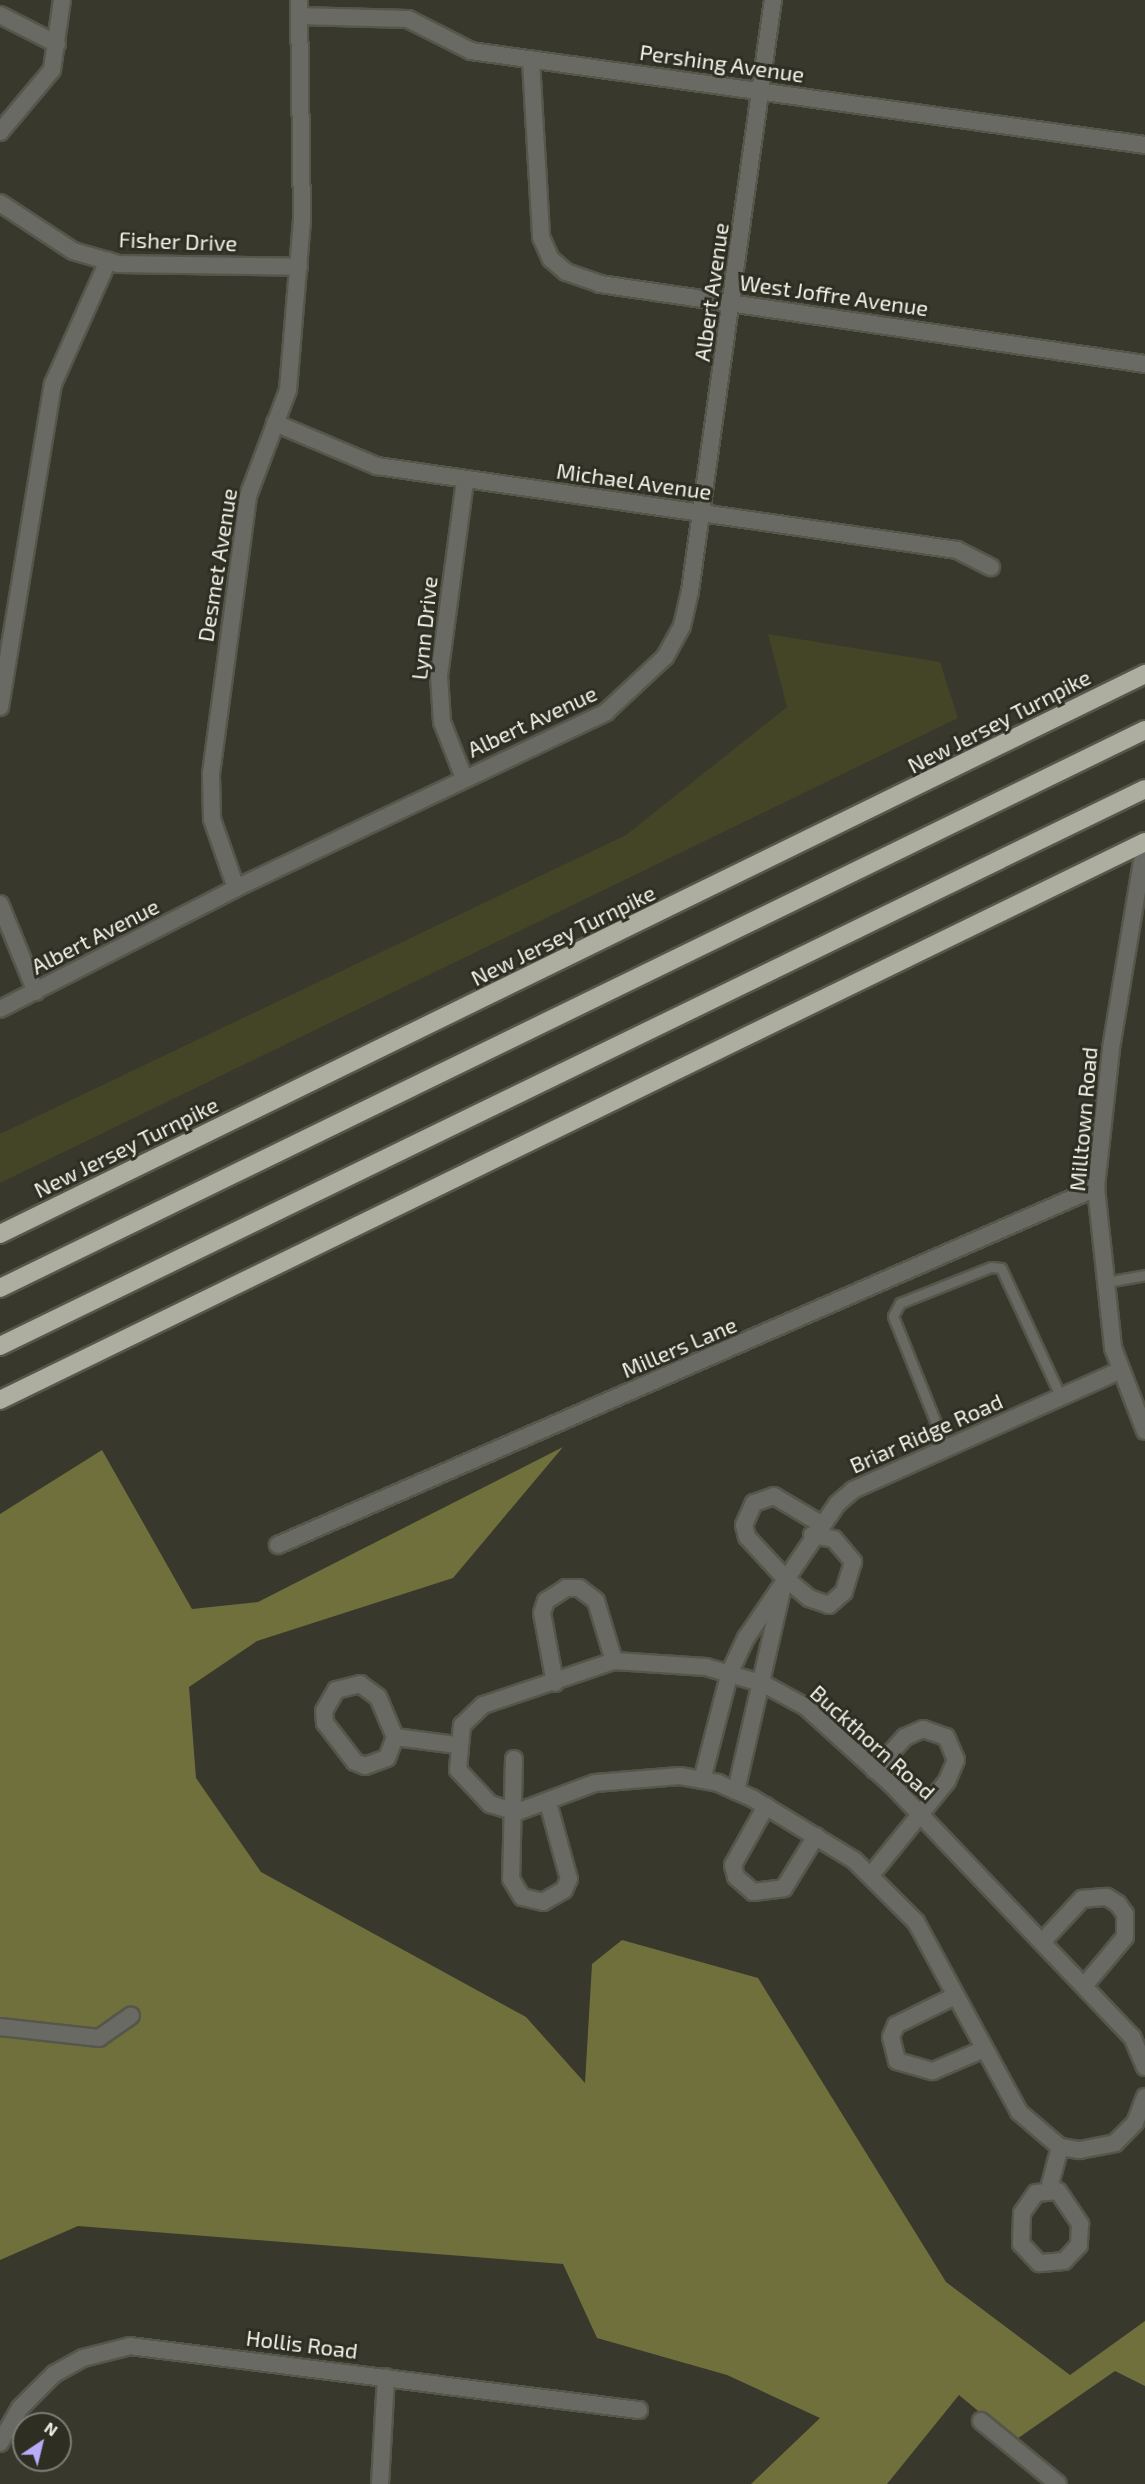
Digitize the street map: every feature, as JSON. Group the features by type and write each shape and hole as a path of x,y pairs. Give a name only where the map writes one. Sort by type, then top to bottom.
{"highway":[{"name":"New Jersey Turnpike","path":"0,1234 1145,674"},
{"path":"0,1288 1145,730"},
{"path":"0,1346 1145,789"},
{"path":"0,1400 1145,842"}],"street":[{"path":"0,132 52,70 62,0"},
{"name":"Albert Avenue","path":"0,1009 236,888 606,712 640,686 682,626 733,303 773,0"},
{"name":"Pershing Avenue","path":"299,8 408,19 471,51 531,61 1145,145"},
{"name":"Desmet Avenue","path":"236,888 212,819 211,774 243,524 275,423 288,390 298,267 299,8"},
{"path":"0,15 57,44"},
{"name":"West Joffre Avenue","path":"531,61 535,196 541,237 551,259 566,272 600,285 1145,364"},
{"name":"Fisher Drive","path":"0,203 73,251 108,261 298,267"},
{"path":"0,707 53,384 108,261"},
{"name":"Michael Avenue","path":"275,423 377,466 957,550 991,567"},
{"name":"Lynn Drive","path":"464,778 442,722 439,676 465,480"},
{"name":"Milltown Road","path":"1144,1427 1119,1371 1106,1282 1096,1188 1131,923 1145,842"},
{"path":"0,904 36,992"},
{"name":"Millers Lane","path":"278,1545 1096,1188"},
{"name":"Briar Ridge Road","path":"702,1780 729,1672 784,1577 817,1530 853,1490 1119,1371"},
{"path":"774,1496 817,1530 834,1539 853,1562 844,1592 830,1605 809,1598 784,1577 747,1537 747,1513 754,1503 774,1496"},
{"name":"Briar Ridge Road","path":"736,1791 764,1684 784,1577"},
{"path":"555,1683 542,1622 546,1601 566,1588 579,1588 599,1607 614,1661"},
{"name":"Buckthorn Road","path":"513,1810 490,1804 470,1788 458,1770 458,1745 462,1725 483,1705 555,1683 614,1661 729,1672 764,1684 806,1707 920,1815 1132,2037 1145,2067"},
{"path":"347,1685 371,1690 395,1737 387,1758 378,1763 354,1762 325,1723 328,1699 347,1685"},
{"path":"871,1875 953,1773 956,1760 946,1737 935,1731 910,1733 875,1770"},
{"path":"395,1737 458,1745"},
{"path":"514,1759 511,1879 522,1897 543,1902 555,1899 569,1879 548,1803"},
{"path":"513,1810 548,1803 618,1780 702,1780 736,1791 816,1836 871,1875 916,1922 1019,2112 1060,2147 1080,2150 1115,2143 1135,2123 1145,2097"},
{"path":"766,1806 734,1858 736,1877 753,1893 765,1895 784,1888 816,1836"},
{"path":"1042,1942 1082,1899 1100,1896 1118,1904 1127,1924 1122,1944 1084,1986"},
{"path":"955,1996 915,2013 896,2025 892,2050 901,2065 933,2071 984,2049"},
{"path":"0,2027 99,2038 131,2016"},
{"path":"1048,2192 1060,2147"},
{"path":"1058,2191 1067,2201 1081,2232 1074,2254 1052,2265 1028,2255 1020,2235 1028,2201 1036,2193 1048,2192 1058,2191"},
{"name":"Hollis Road","path":"0,2443 42,2384 75,2362 114,2348 163,2346 639,2410"},
{"path":"380,2484 386,2377"},
{"path":"981,2421 1059,2484"}],"lane":[{"path":"946,1448 892,1316 900,1303 991,1267 1001,1268 1061,1397"},
{"path":"1106,1282 1145,1275"}],"shaded area":[{"path":"768,634 940,662 958,718 0,1183 0,1134 626,835 787,707"},
{"path":"563,1447 453,1578 257,1641 189,1687 196,1778 261,1872 526,2017 585,2083 592,1964 622,1940 758,1978 946,2282 1070,2375 1145,2321 1145,2386 1115,2371 1014,2441 959,2395 887,2484 751,2484 820,2418 727,2375 597,2338 563,2264 78,2226 0,2260 0,1514 102,1450 192,1609 258,1602"}]}
